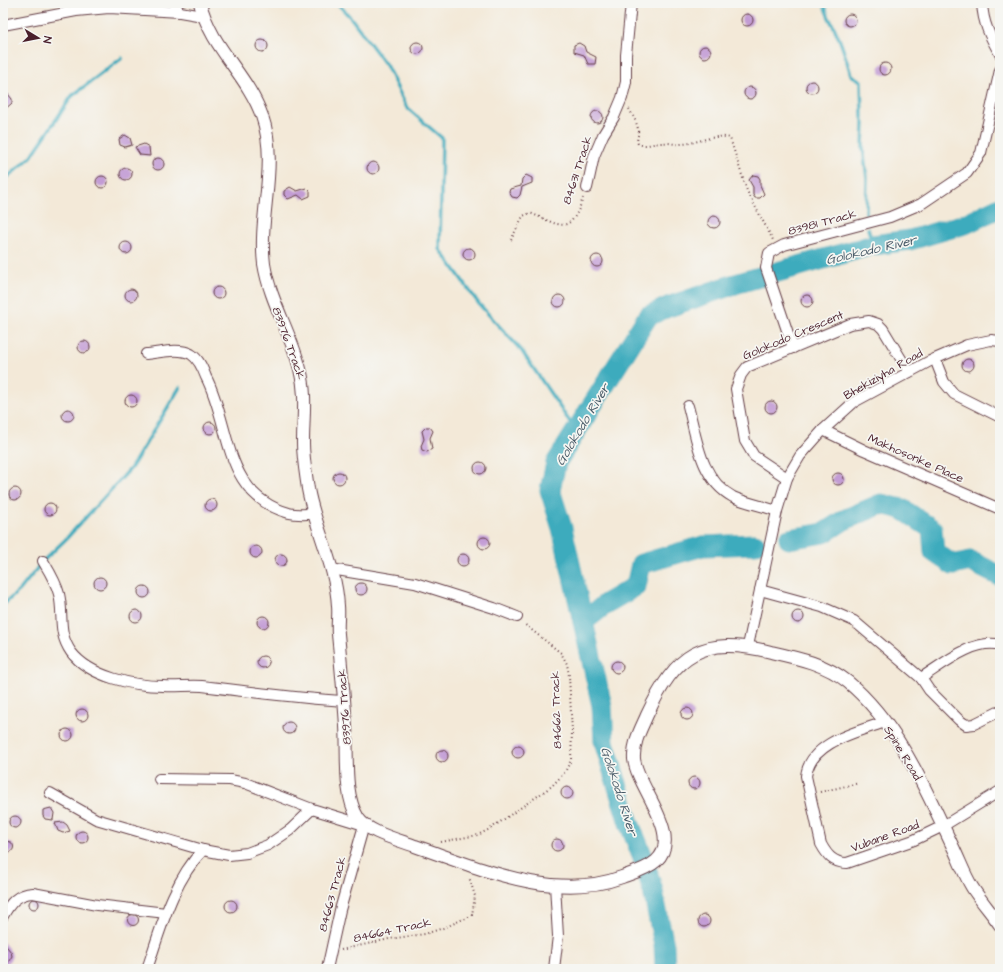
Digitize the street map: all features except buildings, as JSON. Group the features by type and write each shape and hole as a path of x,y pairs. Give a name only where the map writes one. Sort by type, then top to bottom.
{"street":[{"path":"174,3 180,12"},
{"name":"83976 Track","path":"200,3 203,16 220,50 244,80 262,115 269,142 264,233 265,270 275,304 299,362 304,385 306,406 303,447 308,488 338,604 337,627 344,701 348,777 354,809 364,825"},
{"name":"84631 Track","path":"587,188 594,156 602,135 614,117 622,98 626,82 626,55 632,3"},
{"path":"982,3 986,30 1000,54"},
{"path":"3,25 76,11 109,8 180,12 203,16"},
{"name":"83981 Track","path":"777,248 890,217 921,204 967,173 980,153 1000,70"},
{"path":"777,248 772,250 768,256 766,268 793,348"},
{"name":"Golokodo Crescent","path":"787,478 763,464 748,449 736,389 741,375 747,367 850,324 869,321 878,324 883,329 909,372"},
{"name":"Bhekiziyha Road","path":"748,646 777,511 787,478 800,456 823,430 854,402 909,372 967,345 991,340 1000,341"},
{"path":"146,354 176,351 189,353 195,358 211,387 231,455 238,474 245,485 260,499 276,508 291,514 314,514"},
{"path":"935,359 944,382 954,394 1000,417"},
{"path":"688,406 704,467 717,486 734,497 777,511"},
{"name":"Makhosonke Place","path":"823,430 864,450 1000,509"},
{"path":"43,561 59,594 62,636 72,653 86,665 110,678 139,684 161,686 200,686 291,697 344,701"},
{"path":"330,569 415,583 494,608 517,617"},
{"path":"760,590 822,607 854,622 921,678 929,690 966,725 974,724 1000,711"},
{"path":"921,678 976,645 993,643 1000,645"},
{"path":"159,779 230,780 245,783 312,809 364,825 397,840 463,863 533,883 584,885 613,880 640,871 659,860 664,845 664,836 657,812 635,764 634,752 636,739 660,689 668,677 684,659 696,652 713,646 748,646"},
{"name":"Spine Road","path":"748,646 805,660 823,667 847,681 879,714 906,753 972,888 1000,925"},
{"name":"Vubane Road","path":"885,722 828,746 809,762 806,776 821,844 826,853 836,862 847,863 914,840 943,826 999,794"},
{"path":"50,793 96,819 203,850 229,855 247,853 268,845 290,830 312,809"},
{"name":"84663 Track","path":"327,969 340,910 364,825"},
{"path":"147,969 166,913 186,871 203,850"},
{"path":"554,969 558,936 556,885"},
{"path":"3,916 14,900 26,893 97,905 166,913"}],"path":[{"name":"83981 Track","path":"622,98 638,126 639,132 636,140 638,144 644,146 663,142 681,144 710,138 730,138 747,192 777,248"},
{"name":"84631 Track","path":"511,240 523,216 530,213 561,225 568,225 573,221 581,206 587,188"},
{"name":"84662 Track","path":"435,843 478,835 490,829 552,786 565,772 571,760 569,676 567,664 561,653 538,637 517,617"},
{"path":"810,795 859,783"},
{"name":"84664 Track","path":"331,953 389,939 425,934 446,927 472,915 475,896 463,863"}],"waterway":[{"path":"337,3 351,18 386,65 407,108 442,138 440,249 479,304 521,350 576,431"},
{"path":"824,3 828,16 841,44 851,75 861,81 862,117 864,124 863,147 867,179 866,213"},
{"path":"3,181 31,157 72,96 122,58"},
{"name":"Golokodo River","path":"665,969 664,945 653,891 642,855 629,823 604,742 602,706 562,528 550,490 556,463 648,316 668,307 735,284 873,245 910,240 965,224 1000,207"},
{"path":"868,229 873,245"},
{"path":"3,605 20,590 43,561 65,540 131,468 180,387"},
{"path":"789,539 824,533 844,520 881,504 902,509 932,529 934,552 953,565 970,561 1000,576"},
{"path":"583,622 607,603 636,586 641,564 703,546 755,544"}]}
